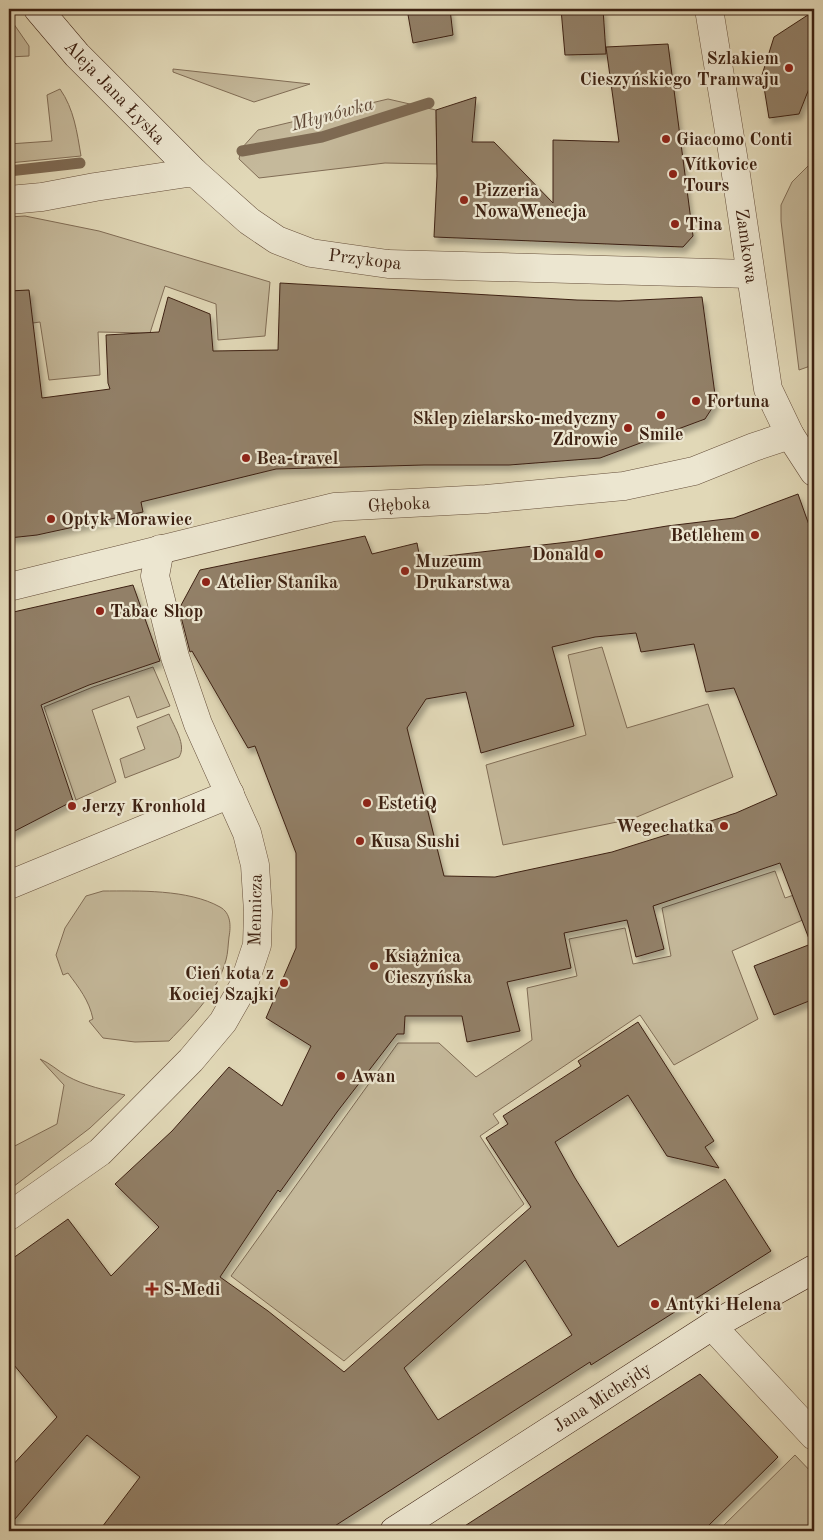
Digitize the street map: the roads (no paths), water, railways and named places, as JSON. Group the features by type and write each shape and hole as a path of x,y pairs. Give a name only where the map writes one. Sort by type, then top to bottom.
{"street":[{"name":"Aleja Jana Łyska","path":"38,9 77,55 194,172"},
{"name":"Zamkowa","path":"709,9 768,389 790,435 814,472"},
{"path":"9,200 42,197 194,172"},
{"name":"Przykopa","path":"194,172 248,221 277,240 311,253 388,264 750,274"},
{"name":"Głęboka","path":"9,587 334,507 486,499 624,486 694,471 790,435"},
{"name":"Mennicza","path":"9,1216 100,1152 191,1060 223,1022 243,987 257,946 258,912 255,865 247,833 198,724 175,656 154,576 160,550"},
{"path":"9,885 230,794"},
{"name":"Jana Michejdy","path":"394,1531 712,1326 814,1269"},
{"path":"712,1326 814,1436"}],"waterway":[{"name":"Młynówka","path":"242,151 322,137 429,103"},
{"name":"Młynówka","path":"9,171 80,163"}],"place":[{"name":"Szlakiem Cieszyńskiego Tramwaju","path":"789,68"},
{"name":"Giacomo Conti","path":"666,139"},
{"name":"Vítkovice Tours","path":"673,174"},
{"name":"Pizzeria NowaWenecja","path":"464,200"},
{"name":"Tina","path":"675,224"},
{"name":"Fortuna","path":"696,401"},
{"name":"Smile","path":"661,415"},
{"name":"Sklep zielarsko-medyczny Zdrowie","path":"628,428"},
{"name":"Bea-travel","path":"246,458"},
{"name":"Optyk Morawiec","path":"51,519"},
{"name":"Betlehem","path":"755,535"},
{"name":"Donald","path":"599,554"},
{"name":"Muzeum Drukarstwa","path":"405,571"},
{"name":"Atelier Stanika","path":"206,582"},
{"name":"Tabac Shop","path":"100,611"},
{"name":"EstetiQ","path":"367,803"},
{"name":"Jerzy Kronhold","path":"72,806"},
{"name":"Wegechatka","path":"724,826"},
{"name":"Kusa Sushi","path":"360,841"},
{"name":"Książnica Cieszyńska","path":"374,966"},
{"name":"Cień kota z Kociej Szajki","path":"284,983"},
{"name":"Awan","path":"341,1076"},
{"name":"S-Medi","path":"152,1289"},
{"name":"Antyki Helena","path":"655,1304"}]}
